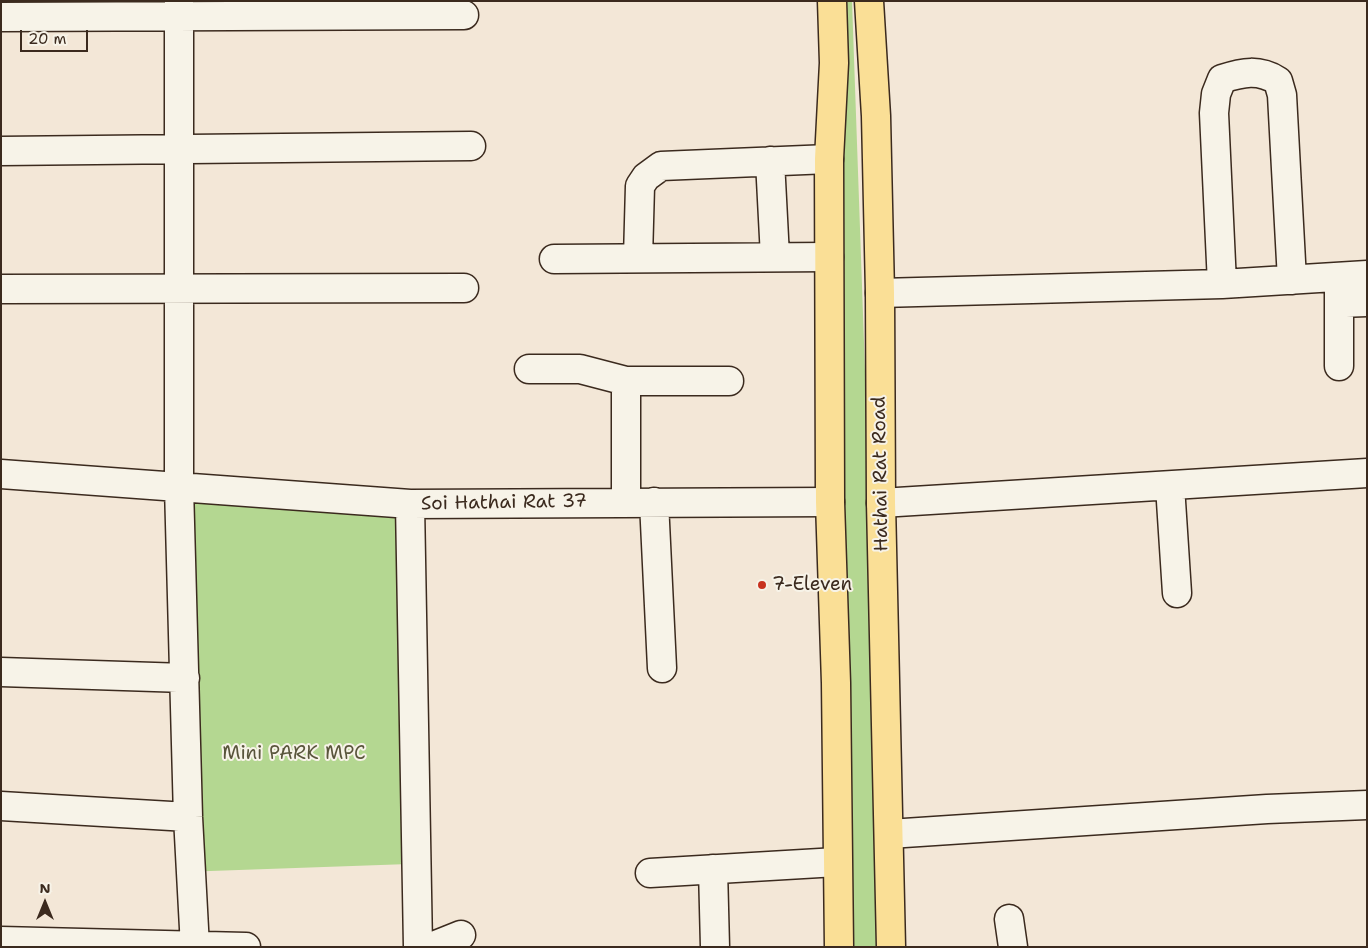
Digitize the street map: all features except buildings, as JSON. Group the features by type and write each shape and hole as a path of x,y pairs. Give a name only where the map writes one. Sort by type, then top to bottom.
{"main road":[{"path":"832,1 834,63 828,159 828,257 830,502 836,683 838,947"},
{"name":"Hathai Rat Road","path":"869,1 876,116 880,293 881,503 890,834 891,947"}],"street":[{"path":"179,9 179,488 188,817 195,946"},
{"path":"1,17 179,9 464,15"},
{"path":"1222,284 1214,113 1216,94 1222,79 1255,72 1268,74 1278,81 1282,95 1292,280"},
{"path":"1,151 471,146"},
{"path":"638,258 640,186 646,177 661,166 828,159"},
{"path":"770,161 775,257"},
{"path":"554,259 828,257"},
{"path":"1339,290 1367,275"},
{"path":"880,293 1222,284 1292,280 1339,290 1367,302"},
{"path":"1,289 464,288"},
{"path":"1339,290 1339,366"},
{"path":"529,370 580,370 626,381 729,381"},
{"path":"626,381 626,502"},
{"path":"881,503 1367,473"},
{"name":"Soi Hathai Rat 37","path":"1,474 410,504 830,502"},
{"path":"1170,486 1177,593"},
{"path":"654,502 662,668"},
{"path":"410,504 418,947"},
{"path":"1,672 185,678"},
{"path":"890,834 1267,809 1367,805"},
{"path":"1,806 188,817"},
{"path":"650,873 837,862"},
{"path":"712,869 715,947"},
{"path":"1009,919 1014,947"},
{"path":"431,947 461,935"},
{"path":"1,941 246,947"}],"green space":[{"path":"844,1 852,1 871,542 879,947 850,947 836,282"},
{"name":"Mini PARK MPC","path":"181,494 401,504 409,864 182,872"}],"place":[{"name":"7-Eleven","path":"762,585"}]}
